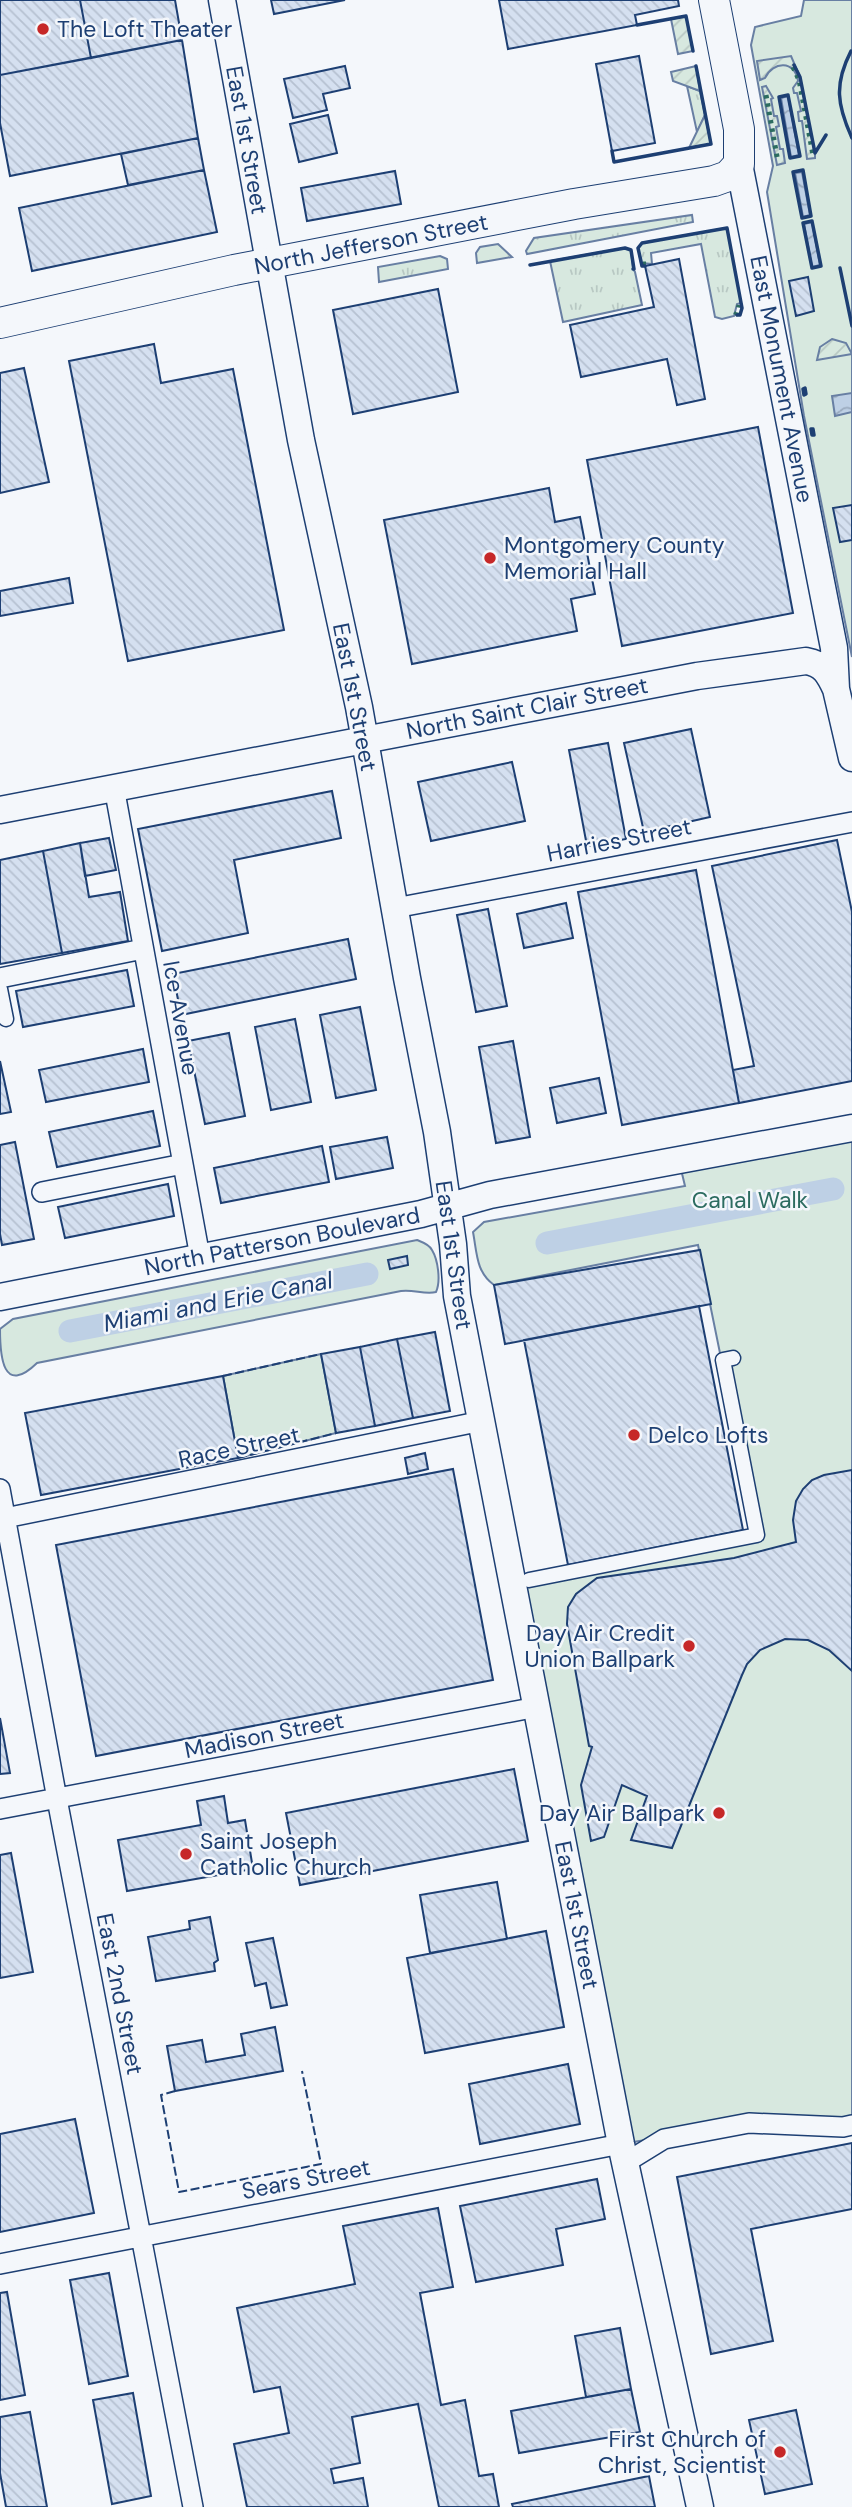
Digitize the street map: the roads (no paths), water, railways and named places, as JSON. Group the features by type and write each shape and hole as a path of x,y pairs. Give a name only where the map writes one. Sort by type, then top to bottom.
{"main road":[{"name":"East 1st Street","path":"222,0 301,440 365,739 438,1132 457,1296 623,2154 700,2507"},
{"name":"East Monument Avenue","path":"714,0 739,129 739,164 834,648 836,689 852,758"},
{"name":"North Jefferson Street","path":"0,323 269,264 574,204 714,181 728,176 739,164"},
{"name":"North Saint Clair Street","path":"0,810 697,676 800,661 812,661 822,667 836,689"},
{"name":"North Patterson Boulevard","path":"0,1297 447,1208 490,1195 852,1128"}],"street":[{"name":"Ice Avenue","path":"114,787 200,1257"},
{"name":"Harries Street","path":"395,908 852,822"},
{"path":"0,978 143,949"},
{"path":"0,989 6,1019"},
{"path":"42,1192 183,1164"},
{"path":"529,1580 757,1535 723,1360 733,1358"},
{"name":"Race Street","path":"5,1518 482,1421"},
{"name":"East 2nd Street","path":"0,1489 194,2507"},
{"name":"Madison Street","path":"0,1809 537,1707"},
{"name":"Sears Street","path":"0,2264 141,2236 623,2154 664,2139 749,2123 842,2127 852,2125"}],"water":[{"path":"788,96 799,155 791,157 781,98"},
{"path":"802,172 810,215 803,217 795,173"},
{"path":"812,222 820,265 812,267 804,224"},
{"path":"852,393 852,412 835,416 832,396"}],"waterway":[{"path":"547,1243 833,1189"},
{"name":"Miami and Erie Canal","path":"70,1331 367,1274"}],"place":[{"name":"The Loft Theater","path":"43,29"},
{"name":"Montgomery County Memorial Hall","path":"490,558"},
{"name":"Delco Lofts","path":"634,1435"},
{"name":"Day Air Credit Union Ballpark","path":"689,1646"},
{"name":"Day Air Ballpark","path":"719,1813"},
{"name":"Saint Joseph Catholic Church","path":"186,1854"},
{"name":"First Church of Christ, Scientist","path":"780,2452"}],"park label":[{"name":"Canal Walk","path":"750,1200"}]}
